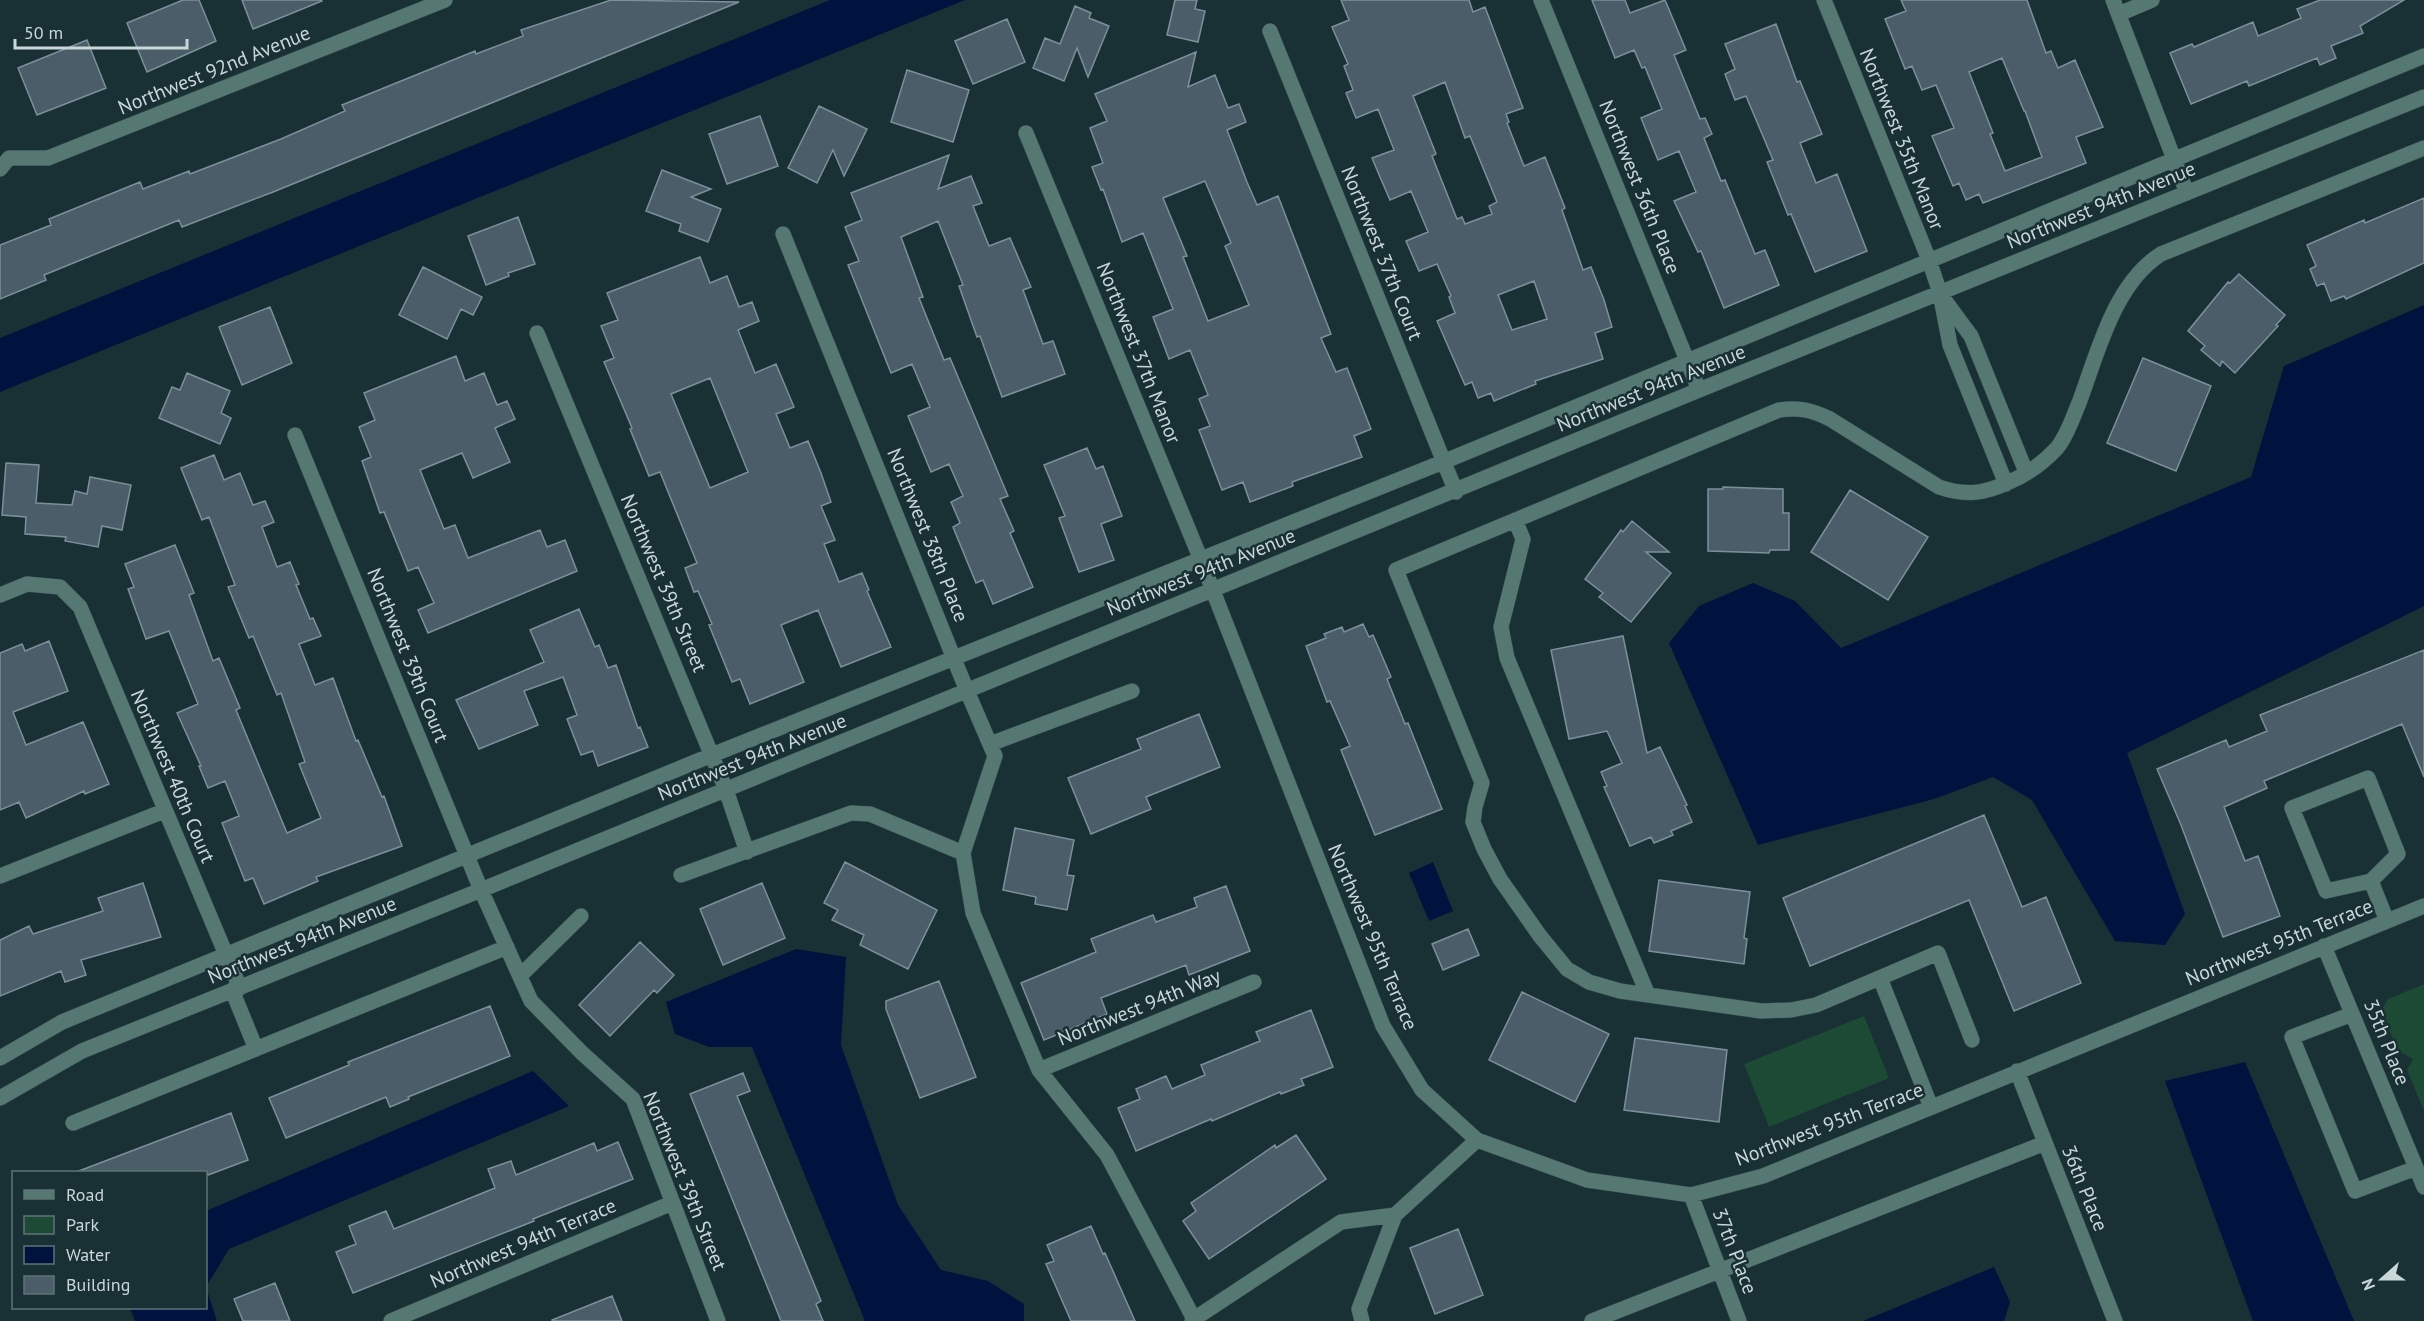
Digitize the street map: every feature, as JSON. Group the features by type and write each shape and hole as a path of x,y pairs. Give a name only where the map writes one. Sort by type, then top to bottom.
{"street":[{"name":"Northwest 92nd Avenue","path":"3,158 48,158 445,0"},
{"name":"Northwest 36th Place","path":"1541,0 1699,390"},
{"name":"Northwest 35th Manor","path":"1824,0 1929,260 1940,294 1950,345 2006,484"},
{"path":"2152,0 2116,7 2187,193"},
{"name":"Northwest 37th Court","path":"1270,31 1456,492"},
{"name":"Northwest 94th Avenue","path":"0,1058 62,1022 712,755 1443,462 2424,56"},
{"name":"Northwest 94th Avenue","path":"0,1098 82,1051 1456,492 1699,390 2424,97"},
{"name":"Northwest 37th Manor","path":"1026,133 1212,590"},
{"path":"1972,1040 1938,953 1816,1005 1791,1010 1761,1011 1620,991 1589,982 1567,969 1540,936 1500,879 1484,849 1473,822 1474,807 1482,783 1396,570 1779,410 1793,408 1812,410 1830,419 1939,487 1957,493 1992,490 2026,472 2058,447 2070,425 2121,297 2134,276 2146,264 2161,254 2424,148"},
{"name":"Northwest 38th Place","path":"783,234 995,756 963,853 973,913 1039,1070 1107,1155 1193,1320"},
{"name":"Northwest 35th Manor","path":"1940,294 1971,336 2026,472"},
{"name":"Northwest 39th Street","path":"537,333 712,755 747,852"},
{"name":"Northwest 39th Court","path":"295,435 481,890"},
{"path":"1515,520 1523,539 1501,627 1507,658 1648,995"},
{"name":"Northwest 40th Court","path":"0,595 27,584 60,587 80,607 164,811 227,954 256,1049"},
{"name":"Northwest 95th Terrace","path":"1212,590 1383,1026 1422,1090 1477,1140 1587,1180 1691,1195 1763,1176 2424,906"},
{"path":"990,744 1132,691"},
{"path":"2368,778 2398,854 2371,882 2326,891 2292,808 2368,778"},
{"path":"0,876 164,811"},
{"path":"681,875 851,813 870,814 963,853"},
{"path":"2371,882 2387,921"},
{"name":"Northwest 39th Street","path":"481,890 531,1001 582,1053 633,1099 718,1321"},
{"path":"520,976 581,915"},
{"name":"35th Place","path":"2324,946 2424,1187"},
{"path":"73,1123 507,947"},
{"path":"1880,978 1931,1107"},
{"name":"Northwest 94th Way","path":"1039,1070 1254,982"},
{"path":"2352,1014 2292,1037 2355,1191 2416,1168"},
{"name":"36th Place","path":"2017,1071 2115,1321"},
{"path":"1362,1321 1359,1309 1395,1215 1477,1140"},
{"path":"1592,1321 2045,1143"},
{"name":"37th Place","path":"1691,1195 1739,1321"},
{"name":"Northwest 94th Terrace","path":"391,1321 672,1203"},
{"path":"1193,1320 1341,1222 1395,1215"}],"green space":[{"path":"2424,984 2424,1111 2407,1070 2413,1059 2398,1051 2381,1011 2388,999"},
{"path":"1864,1016 1889,1078 1769,1127 1744,1064"}],"water":[{"path":"830,0 965,0 0,392 0,338"},
{"path":"2424,305 2424,606 2127,753 2185,914 2165,945 2115,941 2032,800 1993,777 1934,799 1758,845 1669,643 1699,606 1753,583 1795,601 1841,648 2251,477 2284,366"},
{"path":"1433,862 1453,911 1429,921 1409,873"},
{"path":"796,949 846,957 841,1045 898,1205 941,1270 988,1281 1024,1304 1024,1321 865,1321 752,1047 709,1047 675,1034 666,1002"},
{"path":"2245,1062 2354,1321 2253,1321 2165,1081"},
{"path":"533,1071 569,1106 229,1249 207,1285 207,1211"},
{"path":"1994,1267 2010,1302 2004,1321 1863,1321"},
{"path":"207,1290 217,1321 135,1321 130,1309 207,1309"}],"building":[{"path":"183,0 199,0 216,41 147,72 127,23"},
{"path":"242,0 321,0 322,1 253,29"},
{"path":"611,0 739,2 273,192 182,227 179,220 44,275 46,280 0,299 0,245 51,225 49,219 140,182 143,189 189,171 190,174 281,139 345,111 342,105 475,51 476,54 523,36 521,30"},
{"path":"1175,0 1197,0 1195,9 1205,11 1198,42 1167,35"},
{"path":"1341,0 1469,0 1473,12 1485,7 1523,108 1506,114 1509,122 1507,123 1524,166 1545,157 1565,208 1562,210 1583,270 1591,267 1604,300 1612,327 1595,333 1603,359 1535,381 1536,384 1494,401 1491,393 1478,398 1472,382 1465,385 1437,321 1455,313 1449,297 1451,296 1437,264 1419,271 1406,241 1428,232 1411,191 1390,200 1372,158 1394,150 1378,109 1356,118 1346,93 1353,90 1344,66 1348,64 1332,27 1349,20","holes":["1445,82 1465,138 1470,136 1497,202 1489,206 1492,214 1465,224 1462,217 1457,219 1432,156 1436,154 1413,96","1534,281 1547,319 1512,330 1498,295"]},
{"path":"1592,0 1625,0 1630,13 1665,0 1686,50 1674,55 1700,119 1705,118 1712,134 1704,138 1721,181 1725,180 1755,254 1765,250 1779,285 1724,308 1701,251 1698,252 1674,201 1696,192 1679,151 1658,160 1641,118 1662,109 1645,67 1642,68 1634,50 1615,58"},
{"path":"1901,0 2027,0 2046,53 2051,51 2058,68 2075,60 2103,127 2076,137 2086,163 1983,203 1979,194 1966,200 1959,183 1953,186 1932,136 1954,128 1936,85 1922,90 1912,66 1905,69 1885,19 1906,11","holes":["2002,58 2042,157 2005,171 1969,72"]},
{"path":"2320,0 2404,0 2360,26 2363,33 2331,46 2336,58 2320,65 2317,58 2249,86 2247,81 2191,104 2170,53 2192,44 2194,47 2253,22 2258,36 2301,18 2297,9"},
{"path":"1075,6 1091,13 1089,18 1109,26 1088,77 1077,48 1064,81 1033,68 1045,38 1060,44"},
{"path":"1007,19 1025,62 973,84 955,41"},
{"path":"1776,24 1797,82 1800,81 1822,134 1800,143 1816,183 1837,174 1867,251 1815,272 1791,214 1788,215 1767,162 1773,160 1746,96 1735,100 1725,74 1735,69 1725,44"},
{"path":"87,40 106,88 37,115 18,68"},
{"path":"1196,52 1188,87 1215,75 1228,108 1239,104 1246,122 1227,130 1257,205 1278,196 1331,334 1321,338 1336,372 1347,368 1371,429 1354,436 1362,457 1292,482 1293,486 1250,502 1243,482 1222,490 1199,430 1210,426 1199,399 1208,395 1190,350 1169,359 1153,317 1173,309 1143,233 1122,242 1103,189 1101,190 1092,167 1103,163 1090,128 1107,121 1095,94","holes":["1205,181 1231,243 1225,246 1249,305 1208,321 1183,257 1187,256 1163,198"]},
{"path":"907,70 969,90 953,142 891,122"},
{"path":"819,106 867,129 844,176 833,150 817,183 788,168"},
{"path":"760,116 778,166 727,184 709,134"},
{"path":"949,155 938,189 971,176 982,203 973,206 989,246 1010,238 1031,287 1023,290 1043,344 1053,341 1065,374 1002,397 980,336 977,337 959,286 963,285 938,221 901,237 923,297 919,298 944,360 950,358 1008,496 1000,499 1014,531 1010,533 1033,587 993,604 983,580 976,583 953,527 960,523 951,502 963,496 949,464 931,472 908,416 930,407 912,364 891,373 848,265 859,261 845,227 862,220 851,193"},
{"path":"662,170 711,189 691,197 721,209 708,242 679,231 681,224 646,211"},
{"path":"2424,198 2424,263 2346,299 2344,296 2331,301 2324,283 2317,286 2310,269 2316,266 2307,245 2364,220 2365,223"},
{"path":"518,217 535,264 508,273 509,276 486,285 468,236"},
{"path":"700,257 710,283 727,276 739,307 752,302 759,321 738,330 755,373 776,364 794,407 776,414 790,448 808,441 821,473 831,502 821,506 835,540 824,544 839,582 862,573 869,590 867,591 891,647 841,667 818,610 781,625 804,682 750,704 740,679 732,682 709,625 712,624 698,591 694,592 685,568 697,563 660,472 649,476 630,429 632,428 604,362 614,358 601,326 618,320 607,293","holes":["710,378 748,472 710,488 671,394"]},
{"path":"423,267 482,297 473,315 461,309 447,339 399,315"},
{"path":"2239,274 2285,315 2276,325 2278,326 2235,373 2222,361 2220,366 2201,350 2205,346 2188,331 2228,282 2230,283"},
{"path":"270,307 292,363 242,385 219,327"},
{"path":"456,356 465,381 484,373 497,405 507,401 515,419 495,428 510,462 473,478 462,453 420,470 444,529 455,525 468,558 540,530 547,547 565,540 577,571 428,633 418,610 434,603 418,567 408,571 384,512 380,513 362,461 371,457 359,427 375,420 364,393"},
{"path":"2143,358 2211,386 2176,471 2107,443"},
{"path":"187,373 230,391 221,413 231,418 220,444 159,418 172,387 180,390"},
{"path":"1087,448 1096,469 1103,466 1122,516 1101,524 1114,560 1079,572 1059,518 1065,516 1044,465"},
{"path":"214,455 224,480 240,473 253,505 265,501 274,522 262,527 277,567 290,562 299,584 296,585 310,619 313,618 321,636 299,644 315,685 333,678 356,741 358,740 382,797 384,796 402,846 316,877 318,881 264,904 253,878 245,881 222,823 239,816 225,781 208,788 199,766 201,766 177,713 198,704 169,631 146,639 128,589 134,587 125,564 175,545 194,593 189,595 213,661 219,658 240,708 236,710 287,833 321,818 299,764 305,762 281,693 277,695 253,636 249,638 228,587 235,585 209,517 202,520 181,468"},
{"path":"6,463 39,465 36,503 72,505 75,491 87,494 90,477 131,485 122,530 102,526 98,547 65,541 66,537 25,534 26,517 2,515"},
{"path":"1723,487 1783,489 1783,513 1789,513 1789,550 1770,550 1769,553 1708,551 1708,489 1723,489"},
{"path":"1850,490 1928,537 1888,600 1811,552"},
{"path":"1632,521 1669,552 1646,552 1671,573 1631,622 1599,597 1603,593 1585,579 1621,530 1623,532"},
{"path":"579,609 595,647 599,645 608,668 616,665 638,728 640,727 648,747 598,766 593,751 581,755 567,719 577,715 563,677 524,691 538,725 479,749 456,700 544,662 530,630"},
{"path":"1363,624 1369,637 1373,635 1391,677 1387,679 1405,724 1408,723 1442,809 1375,835 1341,750 1350,746 1330,701 1327,702 1306,646 1326,638 1324,634 1342,627 1344,632"},
{"path":"1623,636 1647,753 1660,747 1687,805 1685,806 1692,822 1671,831 1673,835 1654,843 1651,837 1630,846 1604,787 1607,786 1601,772 1622,763 1607,731 1569,739 1551,650"},
{"path":"49,641 68,691 13,712 26,745 83,722 109,784 85,794 84,791 26,818 19,802 0,810 0,653 22,644 25,651"},
{"path":"2424,650 2424,777 2402,724 2264,781 2267,788 2224,807 2245,861 2258,856 2280,916 2223,937 2181,825 2157,769 2226,740 2229,747 2267,731 2260,715"},
{"path":"1199,714 1220,767 1146,797 1151,809 1091,834 1068,778 1141,749 1137,739"},
{"path":"1984,815 2022,907 2046,897 2081,983 2014,1011 1969,900 1810,966 1783,898"},
{"path":"1015,828 1074,840 1067,875 1074,876 1067,910 1035,904 1036,897 1003,890"},
{"path":"845,862 937,910 908,969 860,945 864,935 832,920 838,910 824,903"},
{"path":"1659,880 1750,892 1744,938 1747,939 1744,964 1649,951"},
{"path":"143,883 161,937 81,960 86,975 65,982 61,971 0,996 0,940 29,926 33,934 103,911 98,898"},
{"path":"762,883 785,938 723,965 700,909"},
{"path":"1226,886 1250,951 1189,975 1186,965 1101,998 1107,1014 1044,1040 1021,983 1096,952 1091,939 1153,915 1156,922 1197,907 1194,898"},
{"path":"1468,929 1479,955 1443,970 1432,944"},
{"path":"640,942 674,975 657,993 654,990 610,1036 579,1005"},
{"path":"939,981 976,1077 920,1098 886,1009 886,1001"},
{"path":"1522,992 1609,1034 1575,1102 1489,1060"},
{"path":"490,1006 510,1056 408,1097 409,1099 390,1107 386,1097 286,1138 269,1098 349,1065 348,1062"},
{"path":"1311,1010 1333,1067 1301,1079 1304,1085 1281,1094 1280,1092 1212,1121 1211,1119 1136,1151 1118,1108 1140,1099 1136,1089 1166,1076 1172,1089 1205,1075 1201,1065 1260,1041 1256,1032"},
{"path":"1635,1038 1727,1050 1719,1122 1624,1110"},
{"path":"743,1073 750,1091 737,1096 821,1301 816,1304 823,1321 781,1321 690,1094"},
{"path":"231,1113 248,1160 208,1175 207,1171 79,1171"},
{"path":"1296,1135 1326,1179 1209,1259 1183,1221 1196,1211 1191,1203 1275,1145 1276,1148"},
{"path":"618,1142 633,1179 353,1293 336,1252 356,1244 349,1226 386,1211 394,1229 495,1188 488,1169 511,1161 516,1175 594,1143 597,1151"},
{"path":"1091,1226 1135,1321 1071,1321 1046,1264 1054,1261 1047,1245"},
{"path":"1458,1229 1483,1295 1435,1314 1410,1248"},
{"path":"275,1283 290,1321 243,1321 234,1299"},
{"path":"612,1296 622,1321 552,1321 552,1320"}]}
